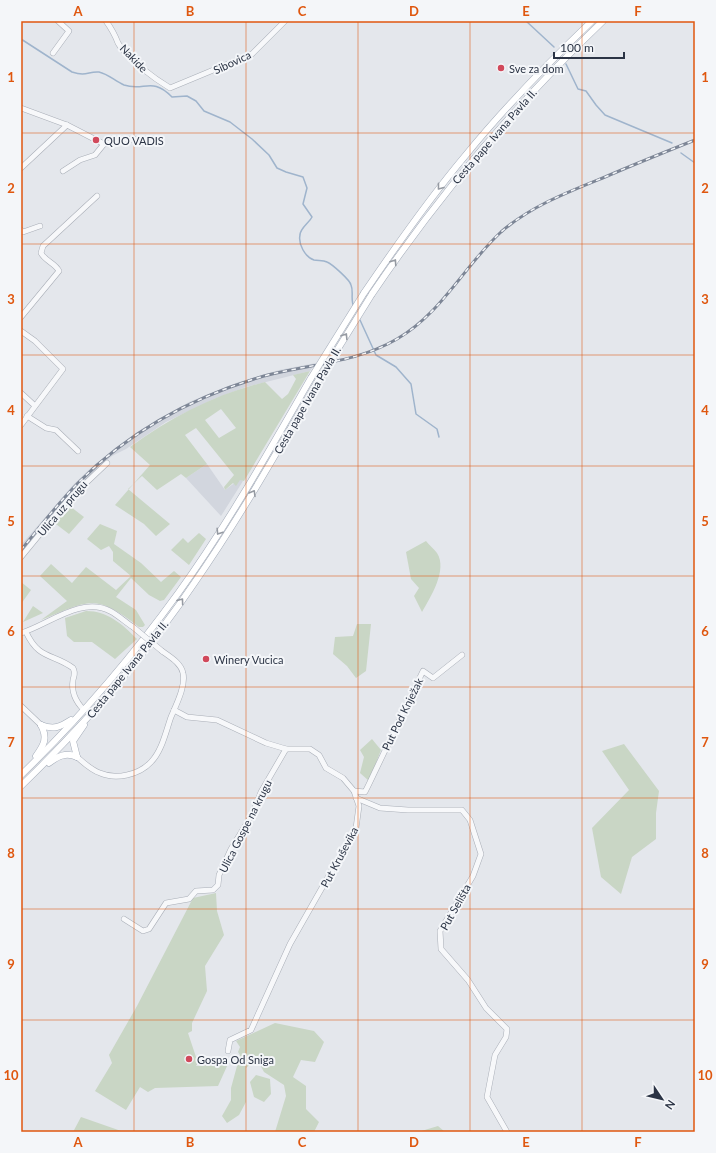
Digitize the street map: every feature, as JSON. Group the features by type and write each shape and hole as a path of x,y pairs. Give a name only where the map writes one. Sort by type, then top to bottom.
{"main road":[{"name":"Cesta pape Ivana Pavla II.","path":"21,775 84,710 138,646 193,572 246,489 311,378 364,293 403,235 474,145 526,86 592,21"},
{"name":"Cesta pape Ivana Pavla II.","path":"21,786 86,719 142,653 194,583 249,499 318,381 372,294 421,224 470,161 536,87 603,21"},
{"path":"41,725 48,728 58,728 76,718"},
{"path":"42,766 59,756 69,755 77,757 74,741 86,719"},
{"path":"33,764 45,741 45,732 41,725"}],"street":[{"path":"53,53 69,31 58,21"},
{"name":"Nakide","path":"106,21 117,36 119,43 142,69 170,88"},
{"name":"Sibovica","path":"170,88 252,54 285,21"},
{"path":"21,108 67,125 104,144"},
{"path":"21,168 67,125"},
{"path":"63,171 80,160 95,155 104,144 126,139 141,140"},
{"path":"21,317 59,271 57,266 43,257 41,253 43,246 97,196"},
{"path":"21,230 27,231 40,226"},
{"path":"21,331 35,341 63,369 34,405 21,425"},
{"path":"21,393 34,405"},
{"path":"27,416 46,428 56,430 78,451"},
{"name":"Ulica uz prugu","path":"21,557 66,502 107,463"},
{"path":"77,757 86,766 100,774 115,776 133,774 151,762 156,755 184,682 183,672 179,664 109,611 89,607 70,612 24,633 41,652 73,668 75,671 73,681 74,694 78,704 84,710"},
{"name":"Put Pod Knježak","path":"354,792 365,792 370,784 423,671 433,678 462,654"},
{"path":"21,706 41,725"},
{"name":"Put Kruševika","path":"174,710 187,716 217,720 266,743 286,749 310,749 319,755 326,768 343,778 354,792 359,806 356,828 290,944 251,1030 230,1040 228,1051"},
{"name":"Ulica Gospe na krugu","path":"124,919 144,931 149,929 166,903 189,899 196,891 213,890 218,886 219,875 231,849 253,813 261,792 286,749"},
{"name":"Put Selišta","path":"356,798 380,808 408,810 462,810 470,820 480,854 473,876 440,931 441,949 468,980 486,1008 507,1029 506,1037 495,1055 487,1097 507,1132"}],"shaded area":[{"path":"316,363 310,371 246,387 214,399 166,422 126,449 112,456 96,470 21,555 21,545 74,484 94,465 142,429 189,402 236,383 279,370"},
{"path":"207,464 225,490 240,479 243,481 221,516 186,478"}],"green space":[{"path":"310,371 244,481 240,480 236,486 233,483 225,490 224,487 234,475 196,428 185,435 207,464 186,478 181,474 157,490 142,476 133,484 150,465 130,447 178,416 229,393 265,382 282,399 288,394 296,379 293,375","holes":["221,409 236,428 219,438 205,420"]},
{"path":"129,489 170,524 156,536 144,524 115,505"},
{"path":"67,504 84,517 69,534 52,521"},
{"path":"100,524 117,531 114,544 141,563 161,582 174,571 181,577 164,600 160,601 149,595 131,578 116,597 136,610 145,625 143,627 139,627 112,609 92,603 82,604 41,620 67,601 40,576 51,564 72,583 86,567 116,590 131,576 113,561 113,552 109,546 101,550 87,539"},
{"path":"199,533 206,539 189,565 171,550 183,538 188,543"},
{"path":"426,541 437,553 440,560 440,567 437,584 422,612 414,596 419,588 411,579 406,552"},
{"path":"21,582 31,590 21,604"},
{"path":"33,606 43,613 23,622"},
{"path":"86,611 101,613 114,619 137,639 115,659 92,642 74,642 67,636 65,618"},
{"path":"357,624 371,624 366,671 356,678 347,666 333,654 335,637 353,636"},
{"path":"372,739 381,750 369,781 360,773 364,757 360,750"},
{"path":"624,744 659,791 656,813 656,839 632,857 621,894 601,877 592,828 629,790 602,751"},
{"path":"216,893 217,911 224,935 205,966 207,991 192,1023 192,1031 188,1033 198,1063 196,1066 228,1064 218,1086 155,1088 148,1092 140,1087 126,1110 95,1091 112,1063 109,1055 137,1006 193,898"},
{"path":"275,1023 314,1031 324,1042 315,1062 301,1060 293,1077 306,1086 306,1109 319,1122 314,1132 275,1132 286,1096 284,1085 264,1072 257,1059 246,1068 246,1102 239,1115 227,1123 222,1116 231,1100 231,1088 240,1055 238,1052 240,1047 236,1041"},
{"path":"256,1075 270,1079 271,1094 264,1102 254,1097 250,1082"},
{"path":"81,1117 124,1132 73,1132"},
{"path":"438,1126 445,1132 418,1132"}],"waterway":[{"path":"526,21 554,47"},
{"path":"21,39 72,72 81,74 99,72 131,87 153,86 159,87 172,97 187,96 196,101 204,111 230,122 252,139 269,155 277,168 303,177 307,188 303,204 312,217 300,232 301,246 308,256 314,260 329,263 348,280 352,288 352,302 354,307"},
{"path":"566,64 578,89 586,91 605,115 672,143"},
{"path":"681,153 695,163"},
{"path":"360,320 376,355 396,367 411,384 416,414 437,429 439,437"}],"railway":[{"path":"21,550 56,507 79,482 120,447 165,417 238,384 281,372 349,358 381,347 397,339 427,316 440,303 475,259 501,232 513,223 550,200 695,140"}],"place":[{"name":"Sve za dom","path":"501,68"},
{"name":"QUO VADIS","path":"96,140"},
{"name":"Winery Vucica","path":"206,659"},
{"name":"Gospa Od Sniga","path":"189,1059"}]}
